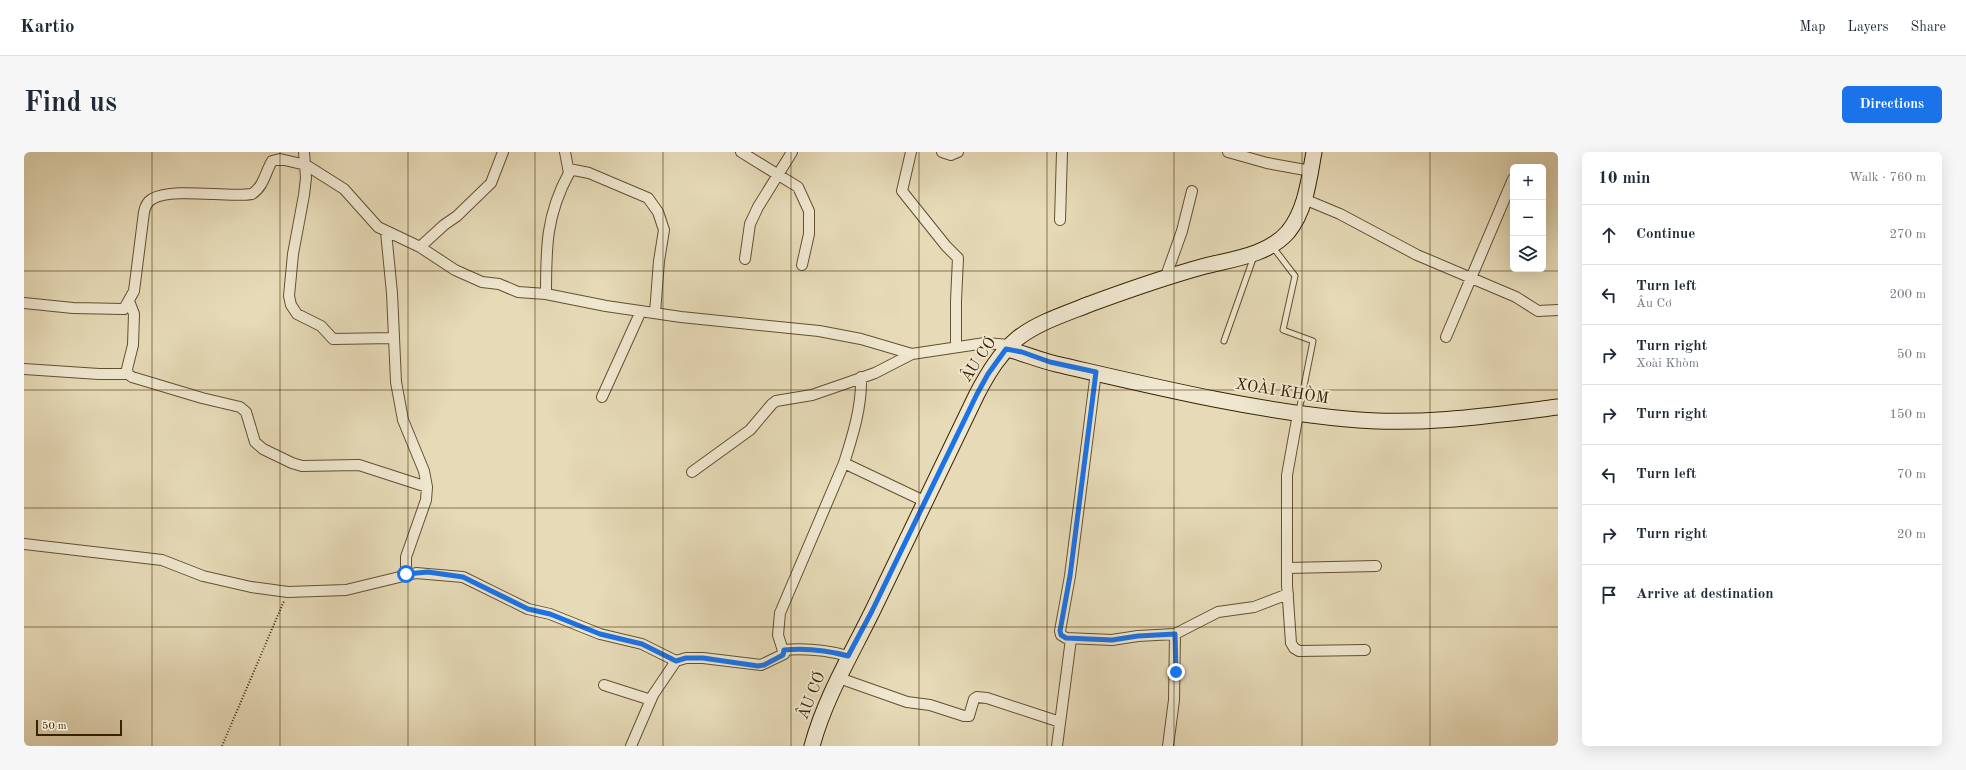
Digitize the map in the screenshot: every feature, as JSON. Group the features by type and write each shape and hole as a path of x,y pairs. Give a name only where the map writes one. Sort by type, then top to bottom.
{"main road":[{"name":"ÂU CƠ","path":"812,746 848,656 872,611 924,501 988,374 1008,347 1028,331 1047,321 1166,276 1255,253 1271,245 1293,225 1304,199 1314,152"},
{"name":"XOÀI KHÒM","path":"1008,347 1050,362 1256,408 1348,420 1438,421 1471,419 1558,407"}],"street":[{"path":"304,152 306,165 304,195 288,288 291,305 297,314 304,319 321,326 334,339 393,338"},
{"path":"420,247 444,225 457,216 491,183 503,152"},
{"path":"546,294 546,253 548,226 563,183 570,173 565,152"},
{"path":"741,152 798,187 809,211 809,234 802,265"},
{"path":"745,259 750,224 758,207 792,152"},
{"path":"911,152 902,191 946,246 958,258 956,346"},
{"path":"942,152 951,155 958,152"},
{"path":"1060,220 1062,152"},
{"path":"1228,152 1267,163 1311,171"},
{"path":"24,303 73,308 124,309 130,301 134,291 144,212 147,204 151,200 164,196 184,194 252,194 259,188 273,160 280,159 306,165 344,189 370,219 386,232 420,247 450,267 478,281 499,284 518,292 546,294 708,321 819,331 861,339 912,354"},
{"path":"569,168 589,173 648,198 658,212 664,230 659,261 655,313"},
{"path":"1446,337 1510,186"},
{"path":"1166,276 1182,231 1192,191"},
{"path":"1304,199 1340,214 1417,255 1516,297 1538,311 1558,310"},
{"path":"386,232 392,293 395,369 404,420 424,471 427,486 426,500 406,557 406,574"},
{"path":"128,374 127,366 133,345 134,314 130,301"},
{"path":"602,397 641,311"},
{"path":"692,472 750,430 776,401 812,395 881,370 912,354 956,346 985,343 1008,347"},
{"path":"24,369 99,374 128,374 145,382 244,409 255,442 263,449 292,463 302,466 358,465 427,486"},
{"path":"1096,372 1070,576 1060,631 1063,637 1112,640 1138,636 1175,634 1218,612 1254,606 1288,594"},
{"path":"631,746 651,700 666,672 676,661 686,658 703,658 761,665 783,655 784,650 778,635 780,613 844,463 852,438 860,402 861,377"},
{"path":"1298,414 1287,475 1287,568 1292,643 1294,648 1299,651 1365,650"},
{"path":"844,463 924,501"},
{"path":"24,544 162,560 203,576 251,587 288,592 346,590 406,574 428,572 463,577 528,609 550,614 600,634 642,644 676,661"},
{"path":"1287,568 1376,566"},
{"path":"1168,746 1175,686 1175,634"},
{"path":"1057,746 1071,638"},
{"path":"784,650 828,650 848,656"},
{"path":"839,678 907,702 930,705 964,716 969,716 974,698 977,697 987,698 1060,722"},
{"path":"604,685 651,700"}],"lane":[{"path":"1271,245 1295,276 1283,330 1312,341 1298,414"},
{"path":"1224,341 1255,253"}],"path":[{"path":"222,746 288,592"}],"route":[{"path":"406,574 428,572 463,577 528,609 543,611 600,634 642,644 676,661 686,658 703,658 746,663 758,666 764,665 783,655 784,650 804,649 828,650 848,656 872,611 977,394 988,374 1006,349 1022,352 1050,362 1096,372 1070,576 1060,631 1061,635 1066,638 1112,640 1138,636 1175,634 1176,672"}]}
